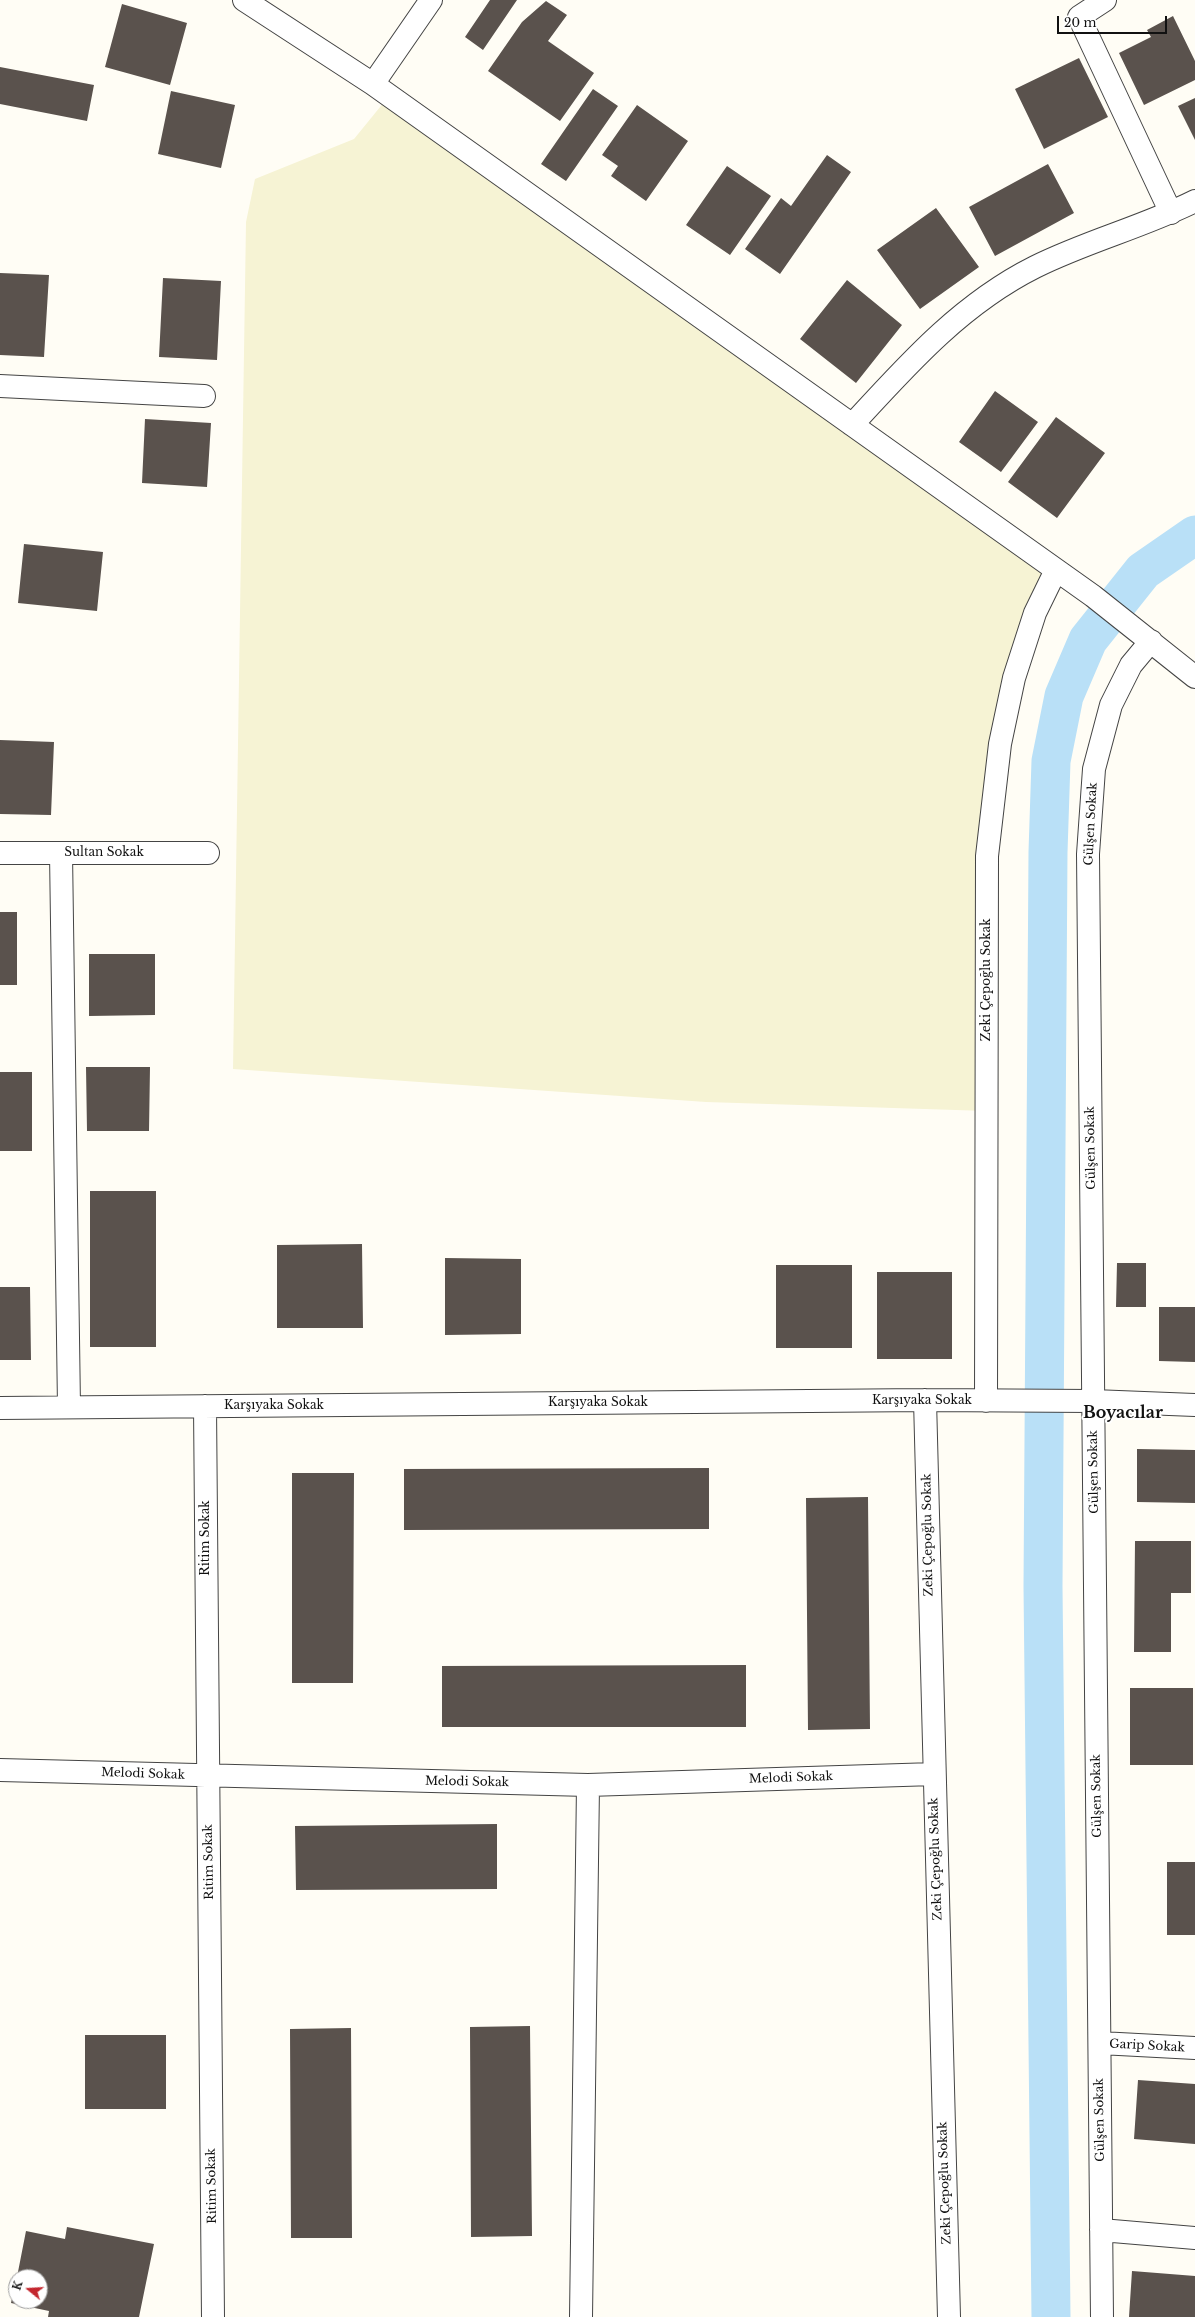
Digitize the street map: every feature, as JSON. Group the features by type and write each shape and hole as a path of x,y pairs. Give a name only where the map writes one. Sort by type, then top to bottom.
{"street":[{"path":"244,0 373,84 1093,596 1195,677"},
{"path":"373,84 432,0"},
{"path":"1105,0 1079,17 1171,213"},
{"path":"852,425 920,351 964,313 1004,286 1034,267 1075,249 1171,213 1195,201"},
{"path":"0,386 204,396"},
{"name":"Zeki Çepoğlu Sokak","path":"986,1401 987,856 1000,744 1014,678 1035,613 1056,570"},
{"name":"Gülşen Sokak","path":"1102,2317 1088,854 1094,769 1111,705 1131,665 1150,641"},
{"name":"Sultan Sokak","path":"0,853 208,853"},
{"path":"61,853 69,1407"},
{"name":"Zeki Çepoğlu Sokak","path":"924,1400 948,2317"},
{"name":"Karşıyaka Sokak","path":"0,1408 924,1400 1070,1400 1195,1405"},
{"name":"Ritim Sokak","path":"205,1406 213,2317"},
{"name":"Melodi Sokak","path":"0,1770 588,1785 934,1774"},
{"path":"581,2317 588,1785"},
{"name":"Garip Sokak","path":"1100,2044 1195,2048"},
{"path":"1102,2230 1195,2238"}],"shaded area":[{"path":"389,96 1056,570 1000,744 987,1111 706,1102 233,1069 246,222 255,179 354,139"}],"building":[{"path":"490,0 517,0 483,50 465,37"},
{"path":"546,1 567,15 548,41 594,73 560,121 488,71 522,22"},
{"path":"122,4 187,23 170,85 105,67"},
{"path":"1173,16 1195,61 1195,80 1144,105 1119,53 1151,37 1147,30"},
{"path":"1079,58 1108,117 1044,149 1015,89"},
{"path":"0,67 94,85 87,121 0,104"},
{"path":"593,89 618,106 566,181 541,164"},
{"path":"171,91 235,105 221,168 158,154"},
{"path":"1195,98 1195,140 1178,106"},
{"path":"637,105 688,141 646,201 611,176 618,166 602,155"},
{"path":"827,155 851,172 780,274 745,249 781,198 791,206"},
{"path":"1048,164 1074,213 995,256 969,207"},
{"path":"727,166 771,196 730,255 686,225"},
{"path":"936,208 979,267 920,309 877,250"},
{"path":"0,273 49,275 44,357 0,355"},
{"path":"163,278 221,281 217,360 159,357"},
{"path":"847,280 902,325 856,383 800,339"},
{"path":"995,391 1038,422 1001,472 959,442"},
{"path":"1056,417 1105,453 1057,518 1008,482"},
{"path":"145,419 211,423 207,487 142,483"},
{"path":"24,544 103,552 97,611 18,603"},
{"path":"0,740 54,742 51,815 0,814"},
{"path":"0,912 17,912 17,985 0,985"},
{"path":"89,954 155,954 155,1015 89,1016"},
{"path":"86,1067 150,1067 149,1131 87,1131"},
{"path":"0,1072 32,1072 32,1151 0,1151"},
{"path":"90,1191 156,1191 156,1347 90,1347"},
{"path":"362,1244 363,1328 277,1328 277,1245"},
{"path":"445,1258 521,1259 521,1334 445,1335"},
{"path":"1117,1263 1146,1263 1146,1307 1116,1307"},
{"path":"776,1265 852,1265 852,1348 776,1348"},
{"path":"877,1272 952,1272 952,1359 877,1359"},
{"path":"0,1287 30,1287 31,1360 0,1360"},
{"path":"1159,1307 1195,1307 1195,1362 1159,1361"},
{"path":"1137,1449 1195,1450 1195,1503 1137,1502"},
{"path":"709,1468 709,1529 404,1530 404,1469"},
{"path":"292,1473 354,1473 353,1683 292,1683"},
{"path":"868,1497 870,1729 808,1730 806,1498"},
{"path":"1135,1541 1191,1541 1191,1593 1171,1593 1171,1652 1134,1652"},
{"path":"746,1665 746,1727 442,1727 442,1666"},
{"path":"1130,1688 1193,1688 1193,1765 1130,1765"},
{"path":"497,1824 497,1889 296,1890 295,1826"},
{"path":"1167,1862 1195,1862 1195,1935 1167,1935"},
{"path":"530,2026 532,2236 471,2237 470,2027"},
{"path":"351,2028 352,2238 291,2238 290,2029"},
{"path":"85,2035 166,2035 166,2109 85,2109"},
{"path":"1138,2080 1195,2084 1195,2144 1134,2139"},
{"path":"67,2227 154,2244 139,2317 48,2317 49,2311 40,2309 48,2309 48,2269 19,2269 26,2231 65,2239"},
{"path":"1132,2271 1195,2276 1195,2317 1129,2317"}],"waterway":[{"path":"1051,2317 1043,1586 1048,852 1051,761 1064,696 1088,640 1143,571 1195,535"}],"district":[{"name":"Boyacılar","path":"1123,1413"}]}
